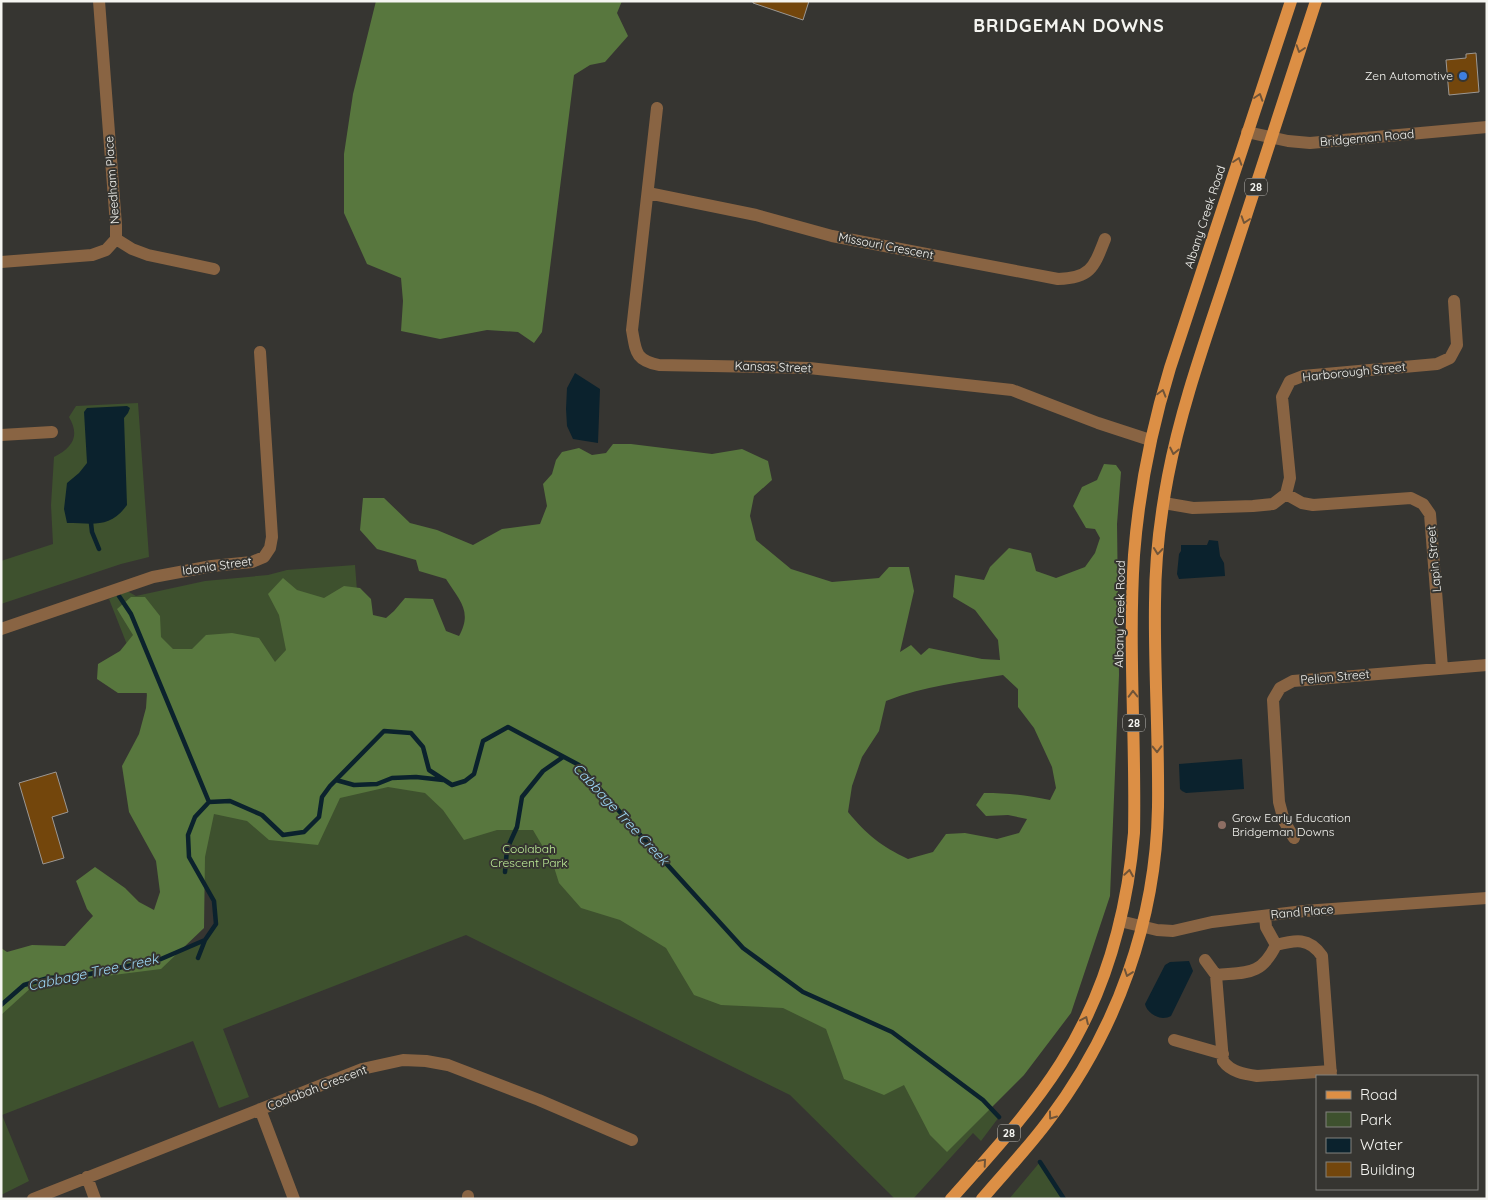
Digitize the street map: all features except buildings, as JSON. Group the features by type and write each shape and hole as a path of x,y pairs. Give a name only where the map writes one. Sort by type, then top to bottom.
{"main road":[{"name":"Albany Creek Road","path":"951,1199 1023,1116 1061,1062 1081,1027 1097,992 1106,970 1120,921 1134,833 1132,618 1134,555 1141,492 1150,440 1170,368 1291,1"},
{"name":"28","path":"982,1199 1048,1122 1087,1064 1120,996 1142,926 1151,886 1157,834 1155,601 1156,571 1164,503 1175,446 1188,395 1316,1"}],"street":[{"name":"Needham Place","path":"1,262 92,256 106,250 116,239 99,1"},
{"name":"Kansas Street","path":"657,108 632,330 636,351 646,362 659,365 809,368 1012,390 1098,424 1150,440"},
{"name":"Bridgeman Road","path":"1247,132 1272,138 1310,143 1487,127"},
{"name":"Missouri Crescent","path":"648,193 756,215 832,236 1058,279 1072,279 1085,273 1097,260 1105,239"},
{"path":"116,239 132,249 148,255 214,269"},
{"name":"Harborough Street","path":"1286,494 1290,478 1282,397 1290,381 1303,376 1437,364 1450,358 1457,345 1454,301"},
{"name":"Idonia Street","path":"1,629 153,577 212,566 252,562 264,557 270,548 272,537 260,352"},
{"path":"1,435 52,432"},
{"path":"1164,503 1193,508 1253,506 1273,504 1286,494"},
{"name":"Lapin Street","path":"1286,494 1302,503 1313,505 1411,498 1423,504 1430,514 1442,668"},
{"name":"Pelion Street","path":"1294,838 1284,821 1278,802 1273,700 1280,688 1293,681 1487,665"},
{"name":"Rand Place","path":"1120,921 1157,930 1173,931 1212,922 1265,916 1487,898"},
{"path":"1265,916 1266,927 1276,945"},
{"path":"1205,960 1216,976 1223,1061 1228,1067 1245,1074 1257,1076 1331,1073 1322,956 1317,950 1304,942 1288,942 1276,945 1265,964 1258,969 1216,976"},
{"path":"1174,1040 1223,1054"},
{"name":"Coolabah Crescent","path":"33,1199 362,1069 403,1060 426,1061 448,1065 539,1100 632,1140"},
{"path":"260,1109 294,1199"},
{"path":"86,1177 95,1199"}],"green space":[{"path":"376,1 622,1 617,13 628,36 605,62 590,65 574,75 542,332 534,343 518,332 487,330 440,339 401,331 403,301 401,278 367,264 344,213 344,154 353,94"},
{"path":"138,403 149,557 121,564 1,604 1,561 53,544 51,505 54,457 66,449 73,440 74,430 69,417 76,406"},
{"path":"613,444 631,444 712,454 742,449 768,461 772,480 754,496 750,516 756,540 791,569 832,582 879,578 889,567 909,567 914,591 900,652 911,645 921,655 929,648 982,659 1000,660 998,640 975,610 953,597 955,575 984,580 990,567 1009,548 1031,553 1036,571 1056,578 1085,567 1095,553 1100,538 1095,529 1086,528 1073,506 1082,487 1097,480 1104,464 1116,465 1121,472 1117,524 1119,675 1110,896 1071,1013 1024,1075 947,1152 930,1135 904,1085 884,1095 844,1079 826,1029 783,1008 721,1005 694,995 666,948 620,920 581,908 559,883 553,864 533,830 497,830 464,840 443,810 425,793 388,787 340,798 318,845 269,840 247,821 214,814 205,857 204,928 161,969 34,985 1,1015 1,948 7,952 32,945 65,946 93,916 87,909 76,881 95,867 125,888 139,902 154,910 160,892 156,861 129,812 122,766 139,734 146,708 147,693 118,693 97,679 98,664 120,651 133,635 117,609 131,597 145,597 160,616 161,637 173,649 192,649 206,635 232,633 259,638 275,662 286,650 279,615 268,594 283,578 297,590 324,598 344,586 360,588 371,599 373,615 386,618 405,598 433,599 446,631 459,636 465,620 463,606 446,579 419,571 416,560 377,549 360,530 363,498 384,498 410,523 437,530 473,545 502,529 540,524 547,506 543,484 552,474 556,460 562,452 579,448 592,455 606,453","holes":["1003,675 1018,689 1018,707 1034,728 1052,767 1056,788 1050,800 1001,793 984,793 976,805 986,816 1008,815 1027,819 1019,833 997,839 965,833 946,834 933,852 908,859 875,839 848,812 852,786 862,757 879,731 886,701 929,688"]},
{"name":"Coolabah Crescent Park","path":"355,565 369,745 465,781 983,1100 999,1117 981,1141 973,1133 913,1199 895,1199 790,1095 466,935 223,1029 249,1097 219,1108 193,1041 2,1115 29,1181 1,1195 1,1005 24,985 161,959 205,940 216,924 214,901 189,857 195,817 109,599 127,591 136,596 205,581 268,575 287,570"},
{"path":"1040,1162 1064,1199 1009,1199"}],"water":[{"path":"575,373 600,389 598,443 573,439 567,426 567,388"},
{"path":"127,406 130,408 124,418 127,505 121,513 107,521 93,524 67,523 64,509 67,483 87,463 84,412 87,408"},
{"path":"1209,540 1218,541 1220,556 1224,563 1225,576 1179,579 1177,574 1181,545 1207,545"},
{"path":"1242,759 1244,789 1186,793 1180,789 1179,764"},
{"path":"1189,961 1193,971 1171,1016 1160,1018 1152,1014 1145,1004 1165,965 1170,962"}],"waterway":[{"path":"91,523 92,532 99,549"},
{"path":"119,596 131,614 209,802"},
{"name":"Cabbage Tree Creek","path":"1,1005 24,985 48,978 80,976 161,959 205,940 216,924 214,901 189,857 188,835 195,817 209,802 230,801 262,815 283,835 304,832 319,817 322,797 330,786 384,731 411,733 423,747 429,770 452,785 465,781 474,774 483,741 508,727 579,765 743,948 803,992 892,1032 983,1100 999,1117"},
{"path":"505,872 507,849 517,827 522,797 543,771 563,757"},
{"path":"336,780 354,785 377,784 392,778 416,777 443,780"},
{"path":"198,958 205,940"},
{"name":"Cabbage Tree Creek","path":"1040,1162 1064,1199"}],"place":[{"name":"Zen Automotive","path":"1463,76"},
{"name":"Grow Early Education Bridgeman Downs","path":"1222,825"}],"district":[{"name":"BRIDGEMAN DOWNS","path":"1069,26"}]}
